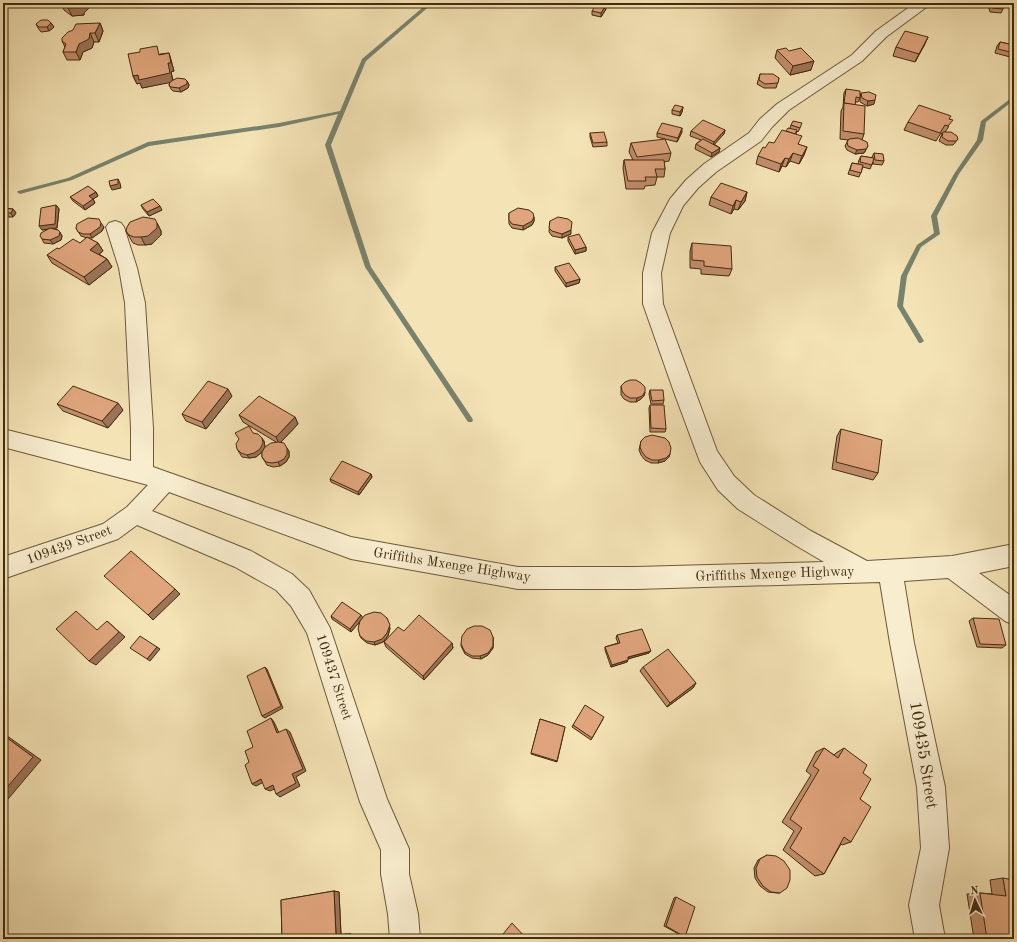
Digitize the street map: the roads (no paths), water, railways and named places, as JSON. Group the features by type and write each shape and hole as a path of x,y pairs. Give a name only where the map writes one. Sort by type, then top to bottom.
{"street":[{"path":"864,572 803,538 746,502 726,483 708,454 684,392 653,304 652,273 661,233 676,203 692,184 710,168 755,137 769,119 783,107 857,58 881,34 924,3"},
{"path":"115,227 128,268 135,304 142,428 142,474"},
{"name":"Griffiths Mxenge Highway","path":"3,438 165,481 351,548 518,578 636,578 890,571 952,567 1014,555"},
{"name":"109439 Street","path":"3,568 110,532 135,514 165,481"},
{"name":"109437 Street","path":"135,514 243,559 284,582 300,598 318,628 374,802 395,849 395,874 404,914 405,939"},
{"path":"952,567 1014,614"},
{"name":"109435 Street","path":"890,571 902,644 931,787 935,848 924,905 930,939"},
{"path":"915,939 924,905"}],"waterway":[{"path":"342,112 364,60 431,3"},
{"path":"921,341 900,306 904,276 919,246 937,234 934,216 957,174 980,140 984,121 1014,98"},
{"path":"20,192 70,179 148,144 279,125 342,112"},
{"path":"342,112 328,145 368,267 470,420"}]}
